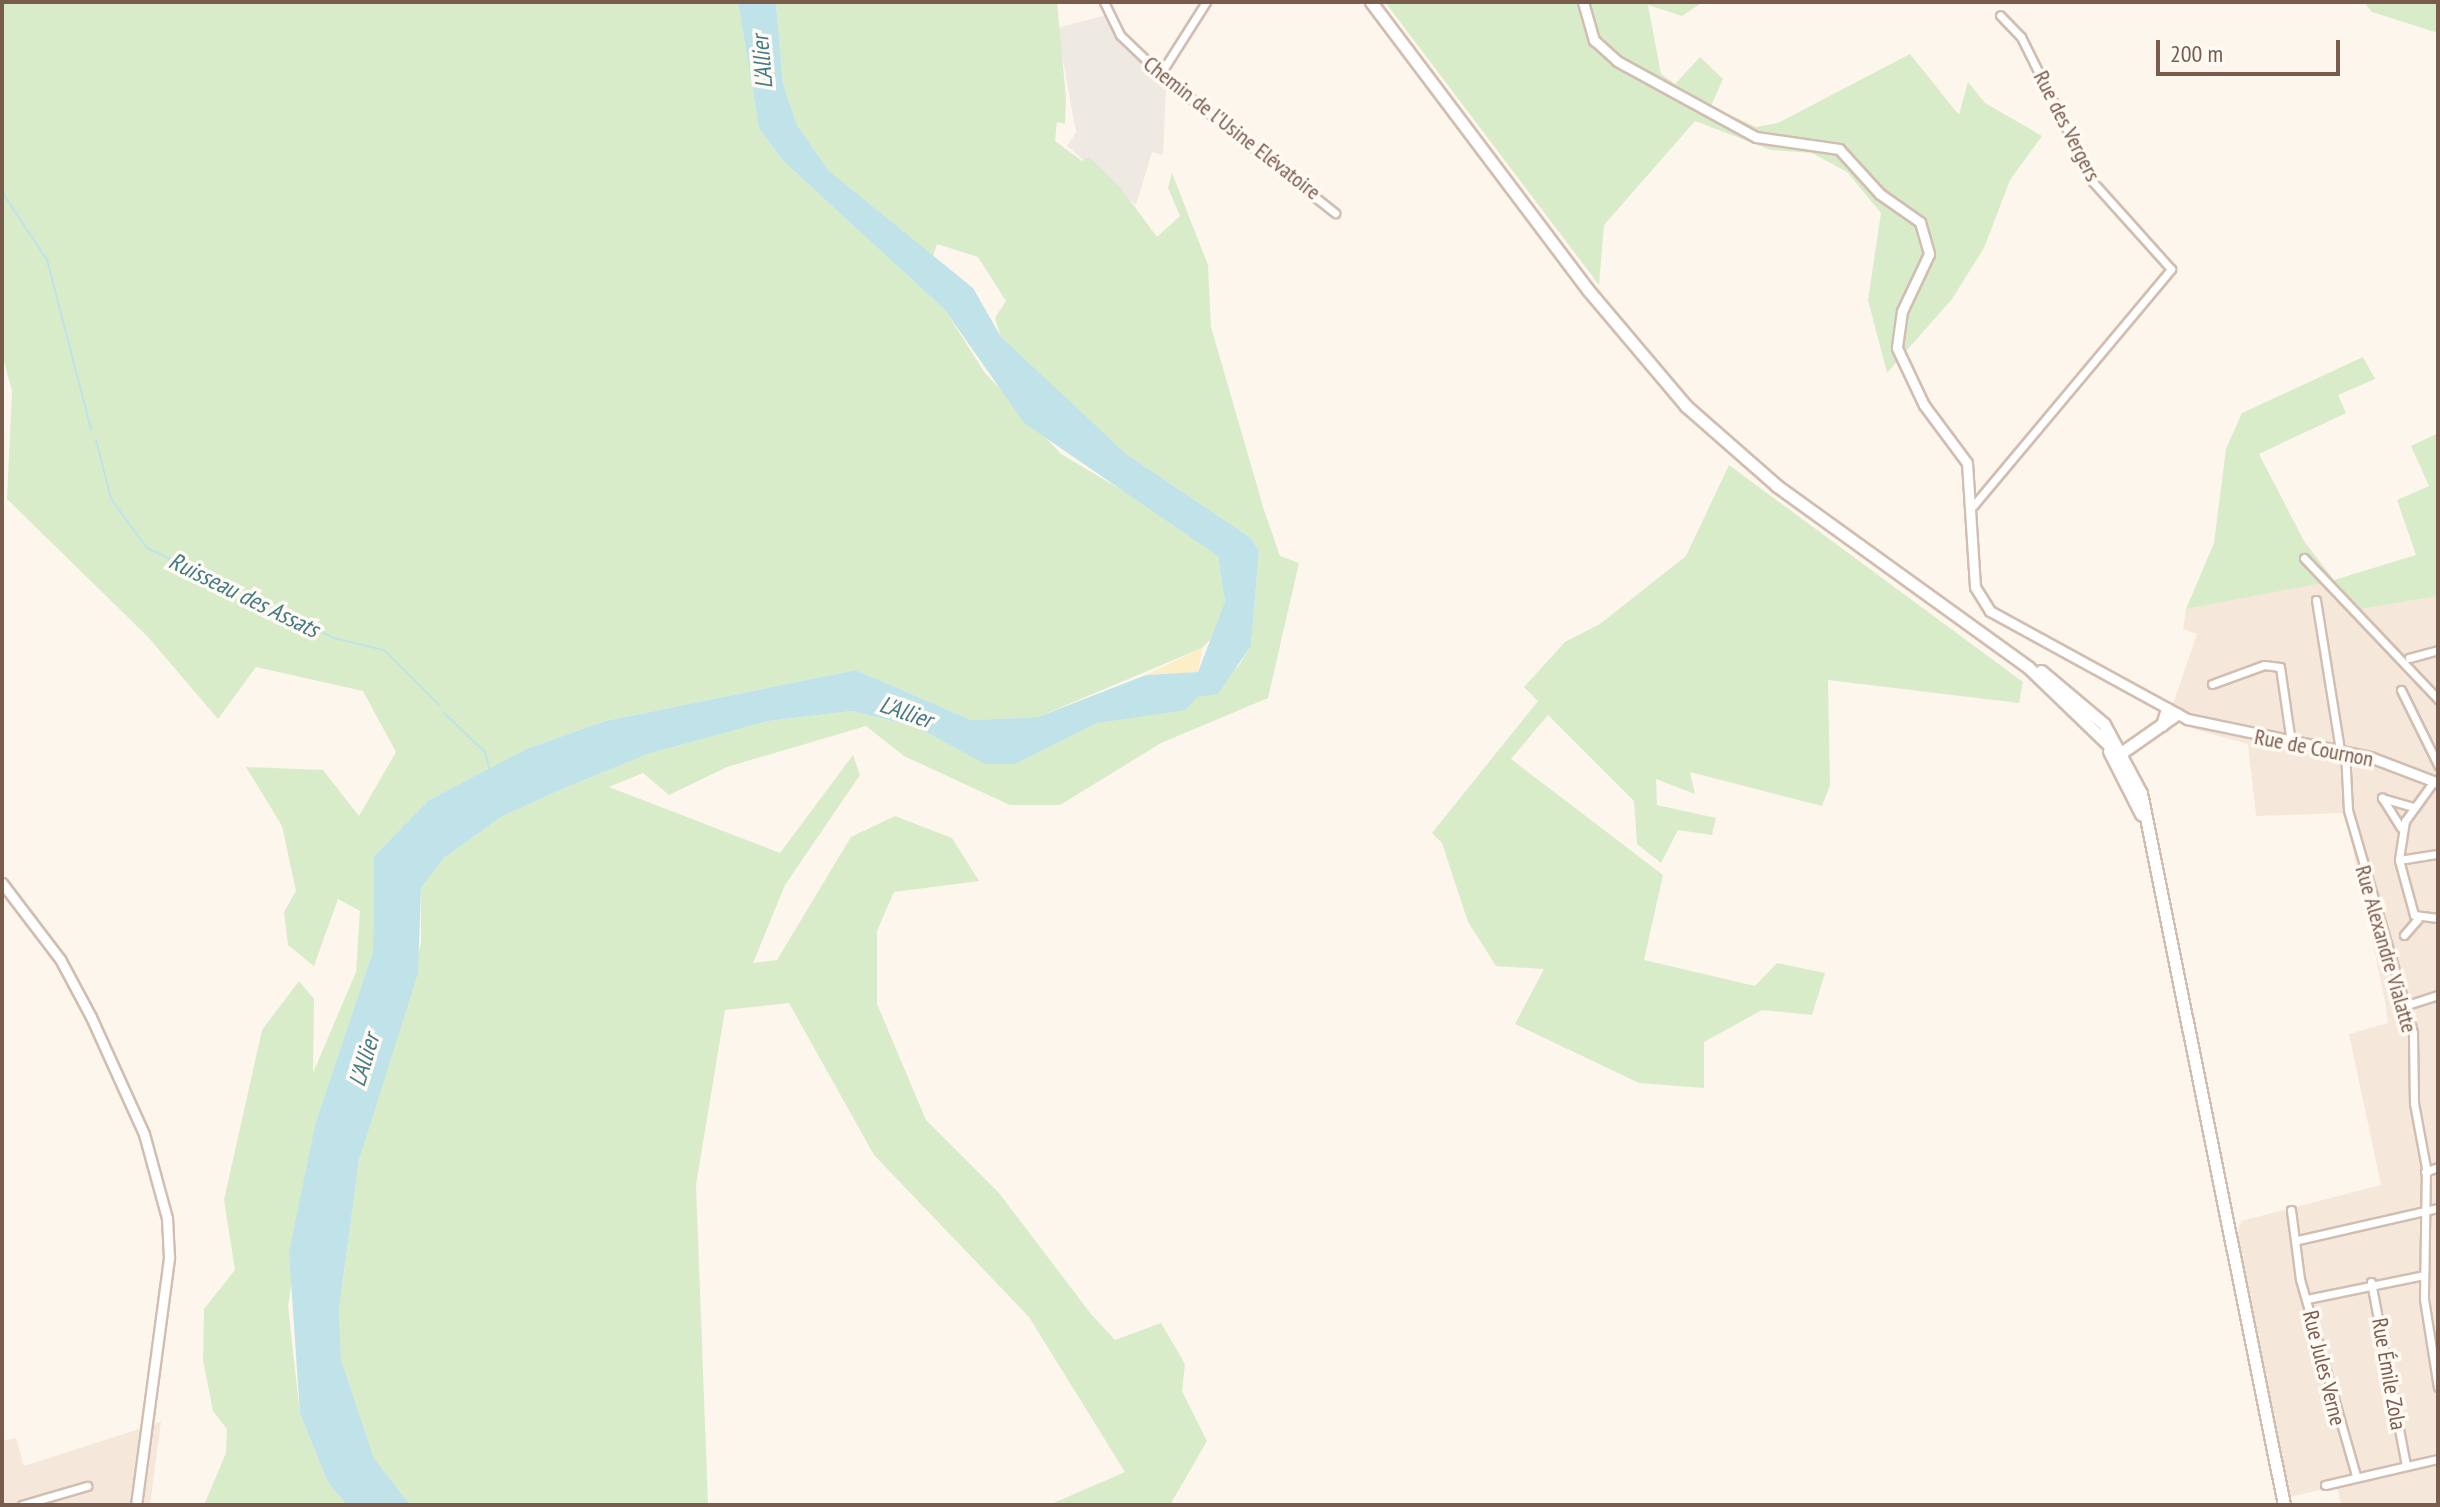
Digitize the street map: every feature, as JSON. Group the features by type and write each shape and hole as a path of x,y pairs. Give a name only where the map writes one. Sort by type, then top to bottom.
{"main road":[{"path":"1371,2 1588,290 1686,406 1787,494 2028,667 2087,705 2118,755 2145,822 2284,1505"},
{"path":"2028,667 2094,725 2118,755"},
{"path":"2118,755 2177,714"}],"street":[{"name":"Chemin de l'Usine Elévatoire","path":"1104,2 1120,35 1161,73 1335,213"},
{"path":"1161,73 1206,2"},
{"name":"Rue de Cournon","path":"1583,2 1594,40 1617,61 1756,137 1839,149 1880,194 1920,222 1929,254 1902,311 1897,348 1924,405 1967,463 1973,506 1974,580 1983,605 2177,714 2342,751 2436,782"},
{"name":"Rue des Vergers","path":"1973,506 2171,269 2093,182 2021,37 2000,15"},
{"path":"2304,558 2438,699"},
{"name":"Rue Alexandre Vialatte","path":"2316,600 2359,857 2407,1005 2425,1172 2424,1275 2438,1387"},
{"path":"2409,658 2438,650"},
{"path":"2212,684 2266,664 2280,667 2291,742"},
{"path":"2401,690 2438,765"},
{"path":"2418,919 2399,860 2401,828 2413,807 2436,782"},
{"path":"2401,828 2382,798 2413,807"},
{"path":"2399,860 2438,854"},
{"path":"2,883 74,984 144,1134 164,1205 169,1258 136,1505"},
{"path":"2404,935 2418,919 2438,918"},
{"path":"2407,1005 2438,995"},
{"path":"2425,1172 2438,1167"},
{"path":"2298,1240 2438,1208"},
{"name":"Rue Jules Verne","path":"2291,1210 2307,1299 2356,1476"},
{"path":"2307,1299 2371,1282 2424,1275"},
{"name":"Rue Émile Zola","path":"2371,1282 2406,1466"},
{"path":"2325,1485 2438,1459"},
{"path":"22,1505 87,1486"}],"shaded area":[{"path":"1106,15 1166,89 1163,155 1152,152 1136,205 1067,146 1076,132 1057,28"},
{"path":"2334,580 2356,610 2438,596 2438,1505 2341,1505 2337,1486 2289,1497 2285,1491 2235,1240 2241,1221 2381,1185 2349,1034 2388,1023 2385,1001 2345,813 2256,816 2248,744 2190,728 2197,716 2173,704 2197,634 2183,629 2186,609"},
{"path":"161,1422 150,1505 2,1505 2,1441 16,1438 24,1466"}],"green space":[{"path":"2,2 738,2 759,128 782,160 945,310 985,373 1061,454 1189,530 1218,556 1225,602 1216,634 1202,648 1038,717 971,720 856,670 605,721 526,749 429,800 374,856 373,951 316,1121 288,1306 300,1414 328,1483 347,1505 204,1505 226,1453 227,1429 213,1411 203,1360 204,1309 235,1270 224,1200 262,1030 299,981 314,999 313,1073 356,972 360,911 338,899 314,966 288,945 284,912 296,891 282,826 246,767 323,770 359,816 396,752 363,691 256,667 218,719 148,637 7,499 12,391 2,354"},
{"path":"776,2 1057,2 1066,98 1065,124 1057,122 1055,141 1082,161 1089,157 1120,187 1157,237 1180,216 1168,188 1172,173 1208,265 1211,327 1264,510 1280,556 1299,563 1268,698 1161,743 1060,805 1010,805 904,756 866,726 727,767 669,795 643,773 609,787 780,853 853,755 860,775 785,885 753,963 777,960 851,837 895,816 952,838 979,881 894,892 877,931 877,1004 926,1120 999,1193 1091,1314 1115,1340 1161,1323 1185,1364 1182,1391 1207,1441 1170,1505 1049,1505 1125,1472 1029,1317 874,1155 789,1003 725,1010 696,1185 708,1505 410,1505 374,1458 341,1359 339,1310 359,1160 421,943 421,888 444,858 501,817 567,787 648,754 769,721 852,711 916,727 985,764 1015,764 1097,723 1201,696 1238,667 1251,646 1259,551 1251,538 1125,453 1024,361 1001,337 995,318 1006,301 978,257 937,244 933,257 829,171 797,125 783,84"},
{"path":"1385,2 1703,2 1682,16 1648,5 1661,74 1675,84 1700,57 1723,79 1711,106 1756,127 1778,123 1910,54 1959,115 1968,82 1985,103 2042,136 2010,180 1984,248 1952,299 1887,373 1868,300 1881,213 1847,172 1812,153 1771,150 1695,121 1604,225 1599,285"},
{"path":"2364,2 2438,2 2438,33 2372,12"},
{"path":"2363,357 2375,379 2338,395 2346,413 2259,454 2304,541 2334,580 2416,555 2397,500 2429,486 2411,446 2438,433 2438,596 2356,610 2333,581 2186,609 2214,543 2226,449 2242,413"},
{"path":"1729,465 2023,682 2019,703 1828,680 1830,785 1822,806 1690,772 1695,794 1656,779 1657,805 1716,818 1712,835 1678,830 1661,863 1637,844 1634,801 1548,715 1511,759 1663,875 1644,960 1755,986 1777,963 1825,973 1812,1015 1762,1010 1704,1042 1704,1088 1639,1083 1515,1024 1544,969 1496,966 1468,922 1442,843 1432,833 1538,701 1524,687 1565,642 1600,624 1686,556"}],"sand":[{"path":"1202,648 1198,672 1146,675 1156,670"}],"water":[{"name":"L'Allier","path":"738,2 776,2 783,84 797,125 829,171 973,288 1001,337 1125,453 1251,538 1259,551 1251,646 1218,694 1197,697 1186,710 1097,723 1015,764 985,764 916,727 852,711 769,721 648,754 567,787 501,817 444,858 421,888 418,973 359,1160 339,1310 341,1359 374,1458 410,1505 347,1505 328,1483 300,1414 289,1252 316,1121 373,951 374,856 429,800 526,749 605,721 856,670 971,720 1038,717 1146,675 1198,672 1225,602 1218,556 1024,423 945,310 782,160 759,128"}],"waterway":[{"name":"Ruisseau des Assats","path":"2,192 47,260 91,429"},
{"name":"Ruisseau des Assats","path":"96,440 111,499 147,548 334,638 384,650 439,705"},
{"name":"Ruisseau des Assats","path":"444,713 485,752 490,770"}]}
